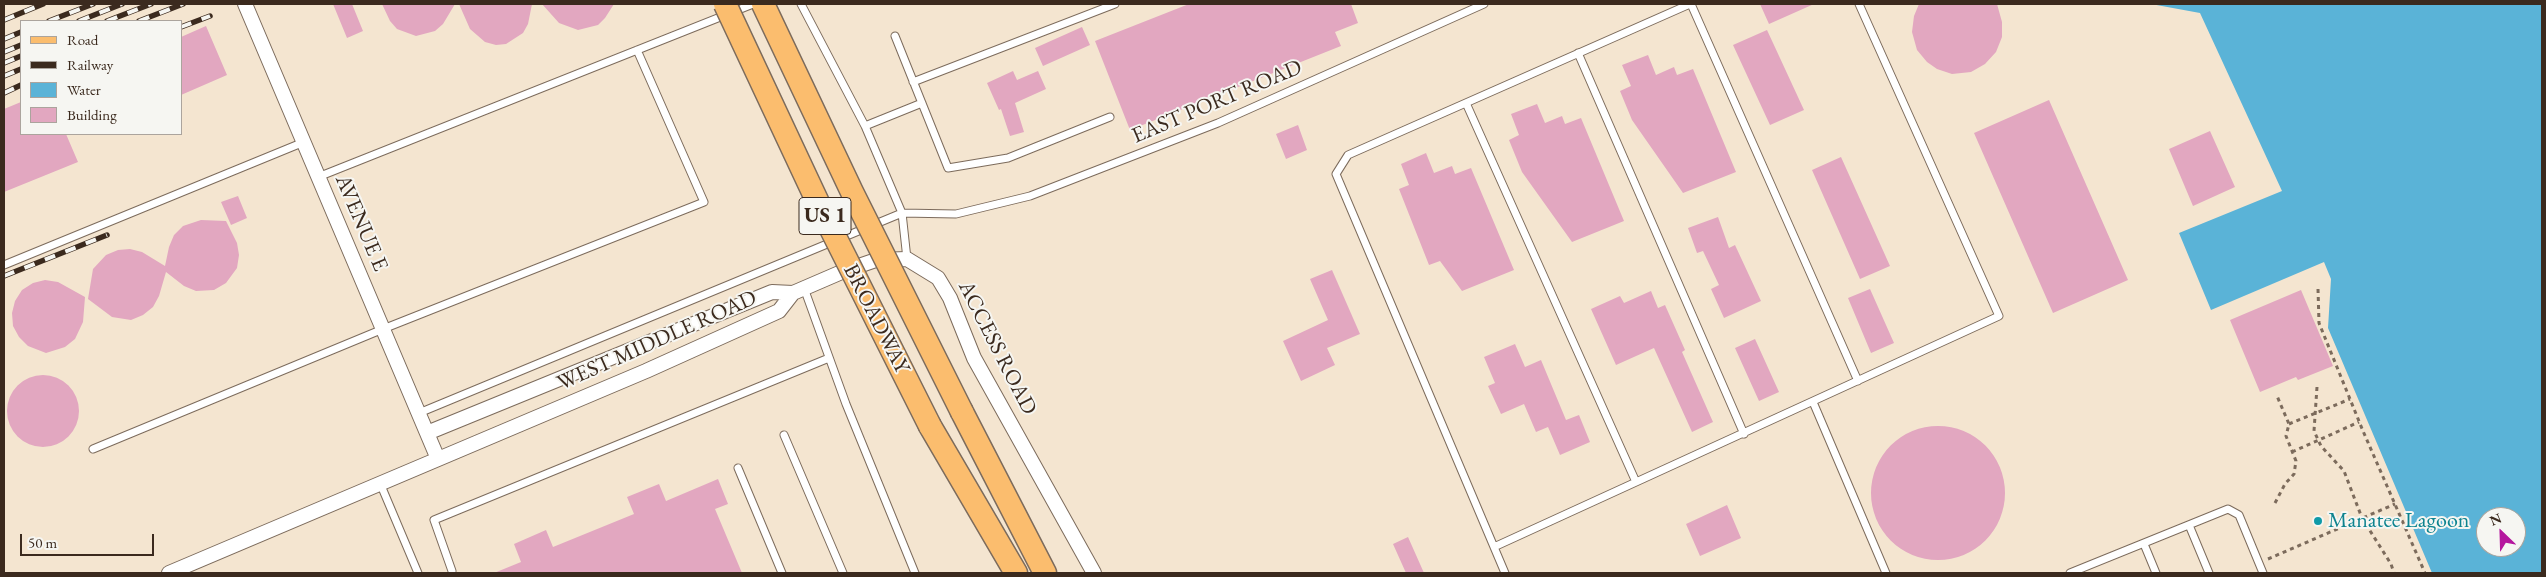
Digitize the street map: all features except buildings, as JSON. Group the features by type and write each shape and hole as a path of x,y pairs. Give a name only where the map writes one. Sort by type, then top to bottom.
{"main road":[{"name":"BROADWAY","path":"725,4 820,207 930,426 1016,573"},
{"name":"BROADWAY","path":"762,4 852,192 1044,573"}],"street":[{"name":"AVENUE E","path":"245,4 438,458"},
{"path":"798,291 844,271 876,260 907,259"},
{"name":"ACCESS ROAD","path":"907,259 938,278 945,289 974,358 1094,573"},
{"name":"WEST MIDDLE ROAD","path":"427,433 772,292 798,291"},
{"name":"WEST MIDDLE ROAD","path":"169,573 646,371 779,310 798,291"}],"lane":[{"path":"318,177 753,4"},
{"path":"801,4 865,126 902,213 907,259"},
{"path":"913,82 1115,4"},
{"name":"EAST PORT ROAD","path":"902,213 956,214 1030,196 1218,123 1484,4"},
{"path":"1505,573 1336,174 1348,155 1690,4 1858,381"},
{"path":"1494,547 1998,316 1859,4"},
{"path":"895,36 948,168 1008,158 1110,117"},
{"path":"93,449 383,329 704,202 637,50"},
{"path":"1578,54 1744,434"},
{"path":"1466,103 1636,482"},
{"path":"865,126 922,104"},
{"path":"4,265 304,142"},
{"path":"418,413 902,213"},
{"path":"798,291 829,358 915,573"},
{"path":"452,571 434,520 829,358"},
{"path":"1813,402 1886,573"},
{"path":"784,434 843,573"},
{"path":"738,468 782,573"},
{"path":"380,483 418,573"},
{"path":"2070,573 2228,509 2239,515 2263,573"},
{"path":"2189,525 2210,573"},
{"path":"2144,544 2156,573"}],"path":[{"path":"2318,289 2319,323 2359,422 2425,573"},
{"path":"2316,386 2314,431 2321,446 2344,471 2362,518 2391,564 2394,573"},
{"path":"2275,503 2285,484 2294,474 2296,461 2286,436 2289,424 2277,396"},
{"path":"2289,424 2350,399"},
{"path":"2292,452 2318,438 2359,422"},
{"path":"2258,563 2395,504"}],"water":[{"path":"2151,4 2542,4 2542,573 2432,573 2328,328 2331,279 2324,262 2211,310 2179,233 2282,191 2200,13"}],"railway":[{"path":"4,20 43,4"},
{"path":"52,20 93,4"},
{"path":"82,20 122,4"},
{"path":"110,20 151,4"},
{"path":"142,20 183,4"},
{"path":"182,27 210,16"},
{"path":"4,39 20,32"},
{"path":"4,52 20,45"},
{"path":"4,63 20,56"},
{"path":"4,76 20,69"},
{"path":"4,93 20,85"},
{"path":"4,276 107,235"}],"place":[{"name":"Manatee Lagoon","path":"2318,521"}]}
